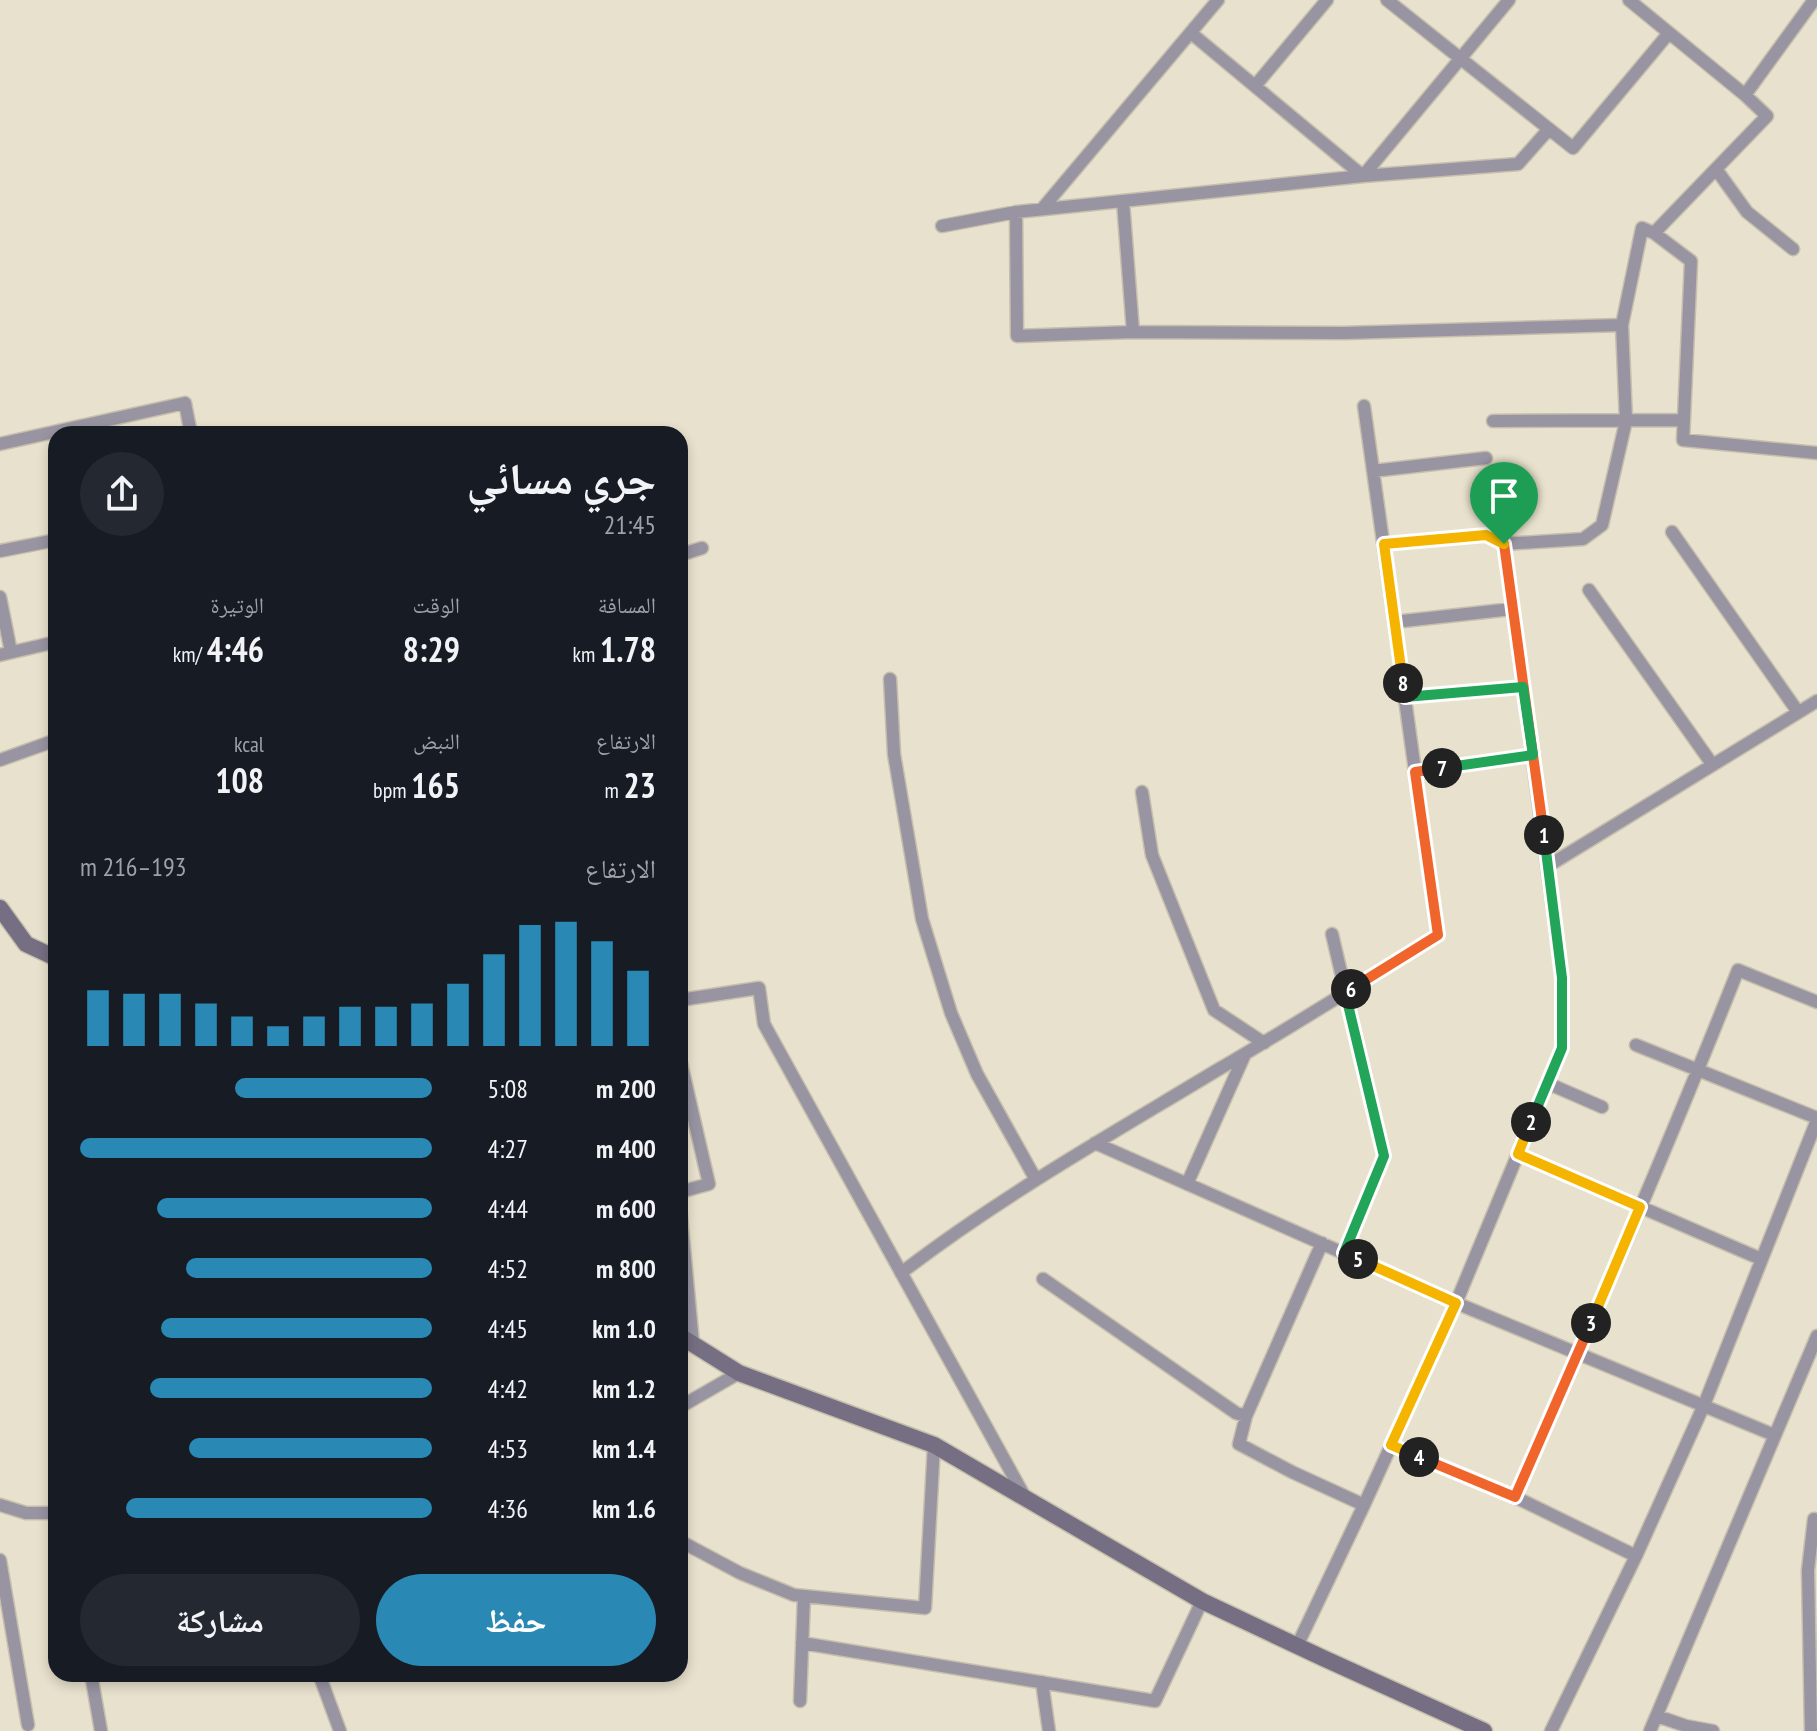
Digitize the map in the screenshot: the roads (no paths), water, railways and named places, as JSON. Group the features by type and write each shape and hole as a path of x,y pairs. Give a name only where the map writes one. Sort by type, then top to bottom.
{"street":[{"path":"1042,209 1218,0"},
{"path":"1255,86 1327,0"},
{"path":"1387,0 1573,148 1669,33"},
{"path":"1363,176 1509,0"},
{"path":"1629,0 1767,116 1654,233"},
{"path":"1745,95 1814,0"},
{"path":"1191,33 1363,176"},
{"path":"942,226 1042,209 1363,176 1518,164 1549,129"},
{"path":"1716,169 1747,212 1793,249"},
{"path":"1123,201 1133,332"},
{"path":"1016,212 1017,336 1133,332 1344,333 1622,325"},
{"path":"1384,544 1486,535 1504,544 1583,539 1602,525 1626,421 1622,325 1642,228 1654,233 1691,261 1683,440 1817,453"},
{"path":"81,426 185,403 189,426"},
{"path":"901,1273 1035,1178 1264,1043 1438,935 1364,406"},
{"path":"1493,421 1684,420"},
{"path":"0,444 48,433"},
{"path":"1373,471 1486,458"},
{"path":"1672,532 1798,712"},
{"path":"0,551 48,542"},
{"path":"1297,1646 1456,1303 1562,1048 1562,978 1504,544"},
{"path":"688,552 702,548"},
{"path":"1589,590 1712,764"},
{"path":"0,597 5,654 48,644"},
{"path":"1394,622 1512,609"},
{"path":"890,679 894,754 922,919 951,1013 977,1074 1035,1178"},
{"path":"1405,697 1523,687"},
{"path":"1548,866 1817,701"},
{"path":"0,760 48,743"},
{"path":"1415,772 1533,755"},
{"path":"1142,792 1152,855 1214,1010 1264,1043"},
{"path":"0,908 26,944 48,954"},
{"path":"1332,934 1384,1156 1344,1253"},
{"path":"1515,1497 1579,1353 1738,970 1817,1002"},
{"path":"688,999 759,988 764,1024 1026,1499"},
{"path":"1551,1731 1636,1556 1704,1405 1817,1119 1636,1045"},
{"path":"1187,1184 1245,1054"},
{"path":"1547,1083 1602,1107"},
{"path":"688,1093 709,1184 688,1190"},
{"path":"1095,1143 1456,1303 1774,1435"},
{"path":"1518,1154 1761,1259"},
{"path":"1322,1243 1246,1416 1239,1444 1364,1505"},
{"path":"1043,1279 1236,1413 1246,1416"},
{"path":"1650,1731 1817,1336"},
{"path":"688,1341 739,1373 934,1445 1202,1601 1484,1731"},
{"path":"688,1402 739,1373"},
{"path":"688,1545 740,1573 794,1595 925,1608 934,1445"},
{"path":"1391,1445 1515,1497 1636,1556"},
{"path":"0,1505 26,1513 48,1513"},
{"path":"1811,1731 1813,1597 1808,1570 1814,1519"},
{"path":"0,1560 28,1725"},
{"path":"800,1701 804,1596"},
{"path":"802,1643 1155,1701 1202,1601"},
{"path":"92,1682 101,1731"},
{"path":"322,1682 340,1731"},
{"path":"1042,1682 1049,1731"},
{"path":"1657,1716 1713,1731"}]}
